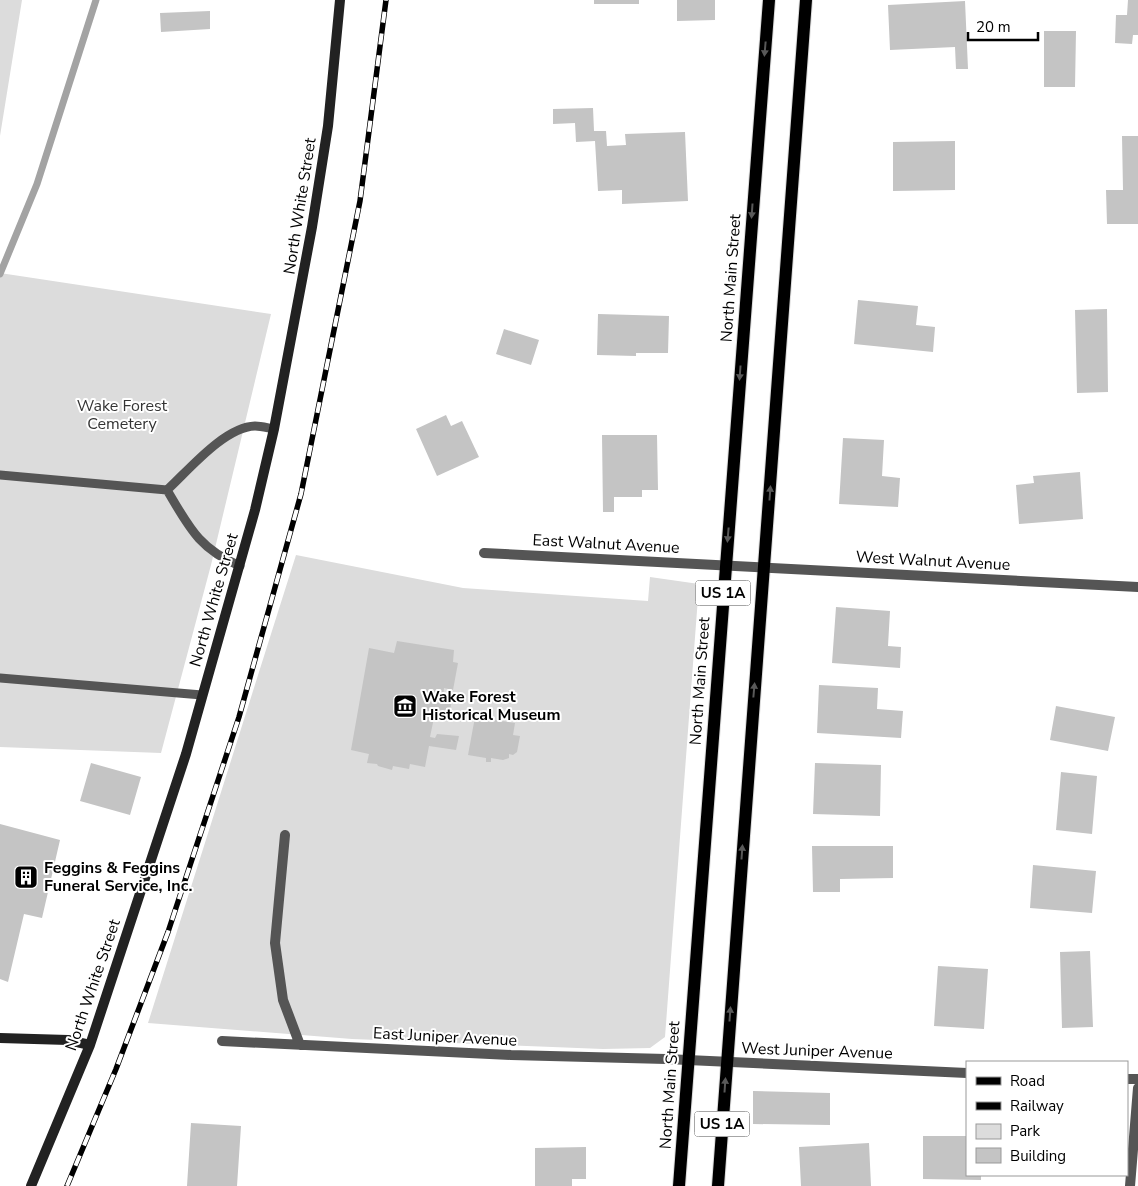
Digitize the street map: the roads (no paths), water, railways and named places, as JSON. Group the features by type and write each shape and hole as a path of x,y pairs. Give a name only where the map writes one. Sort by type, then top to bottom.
{"main road":[{"name":"North White Street","path":"31,1186 90,1045 183,763 240,566 274,429 302,283 328,126 340,0"},
{"name":"North Main Street","path":"679,1186 687,1060 769,0"},
{"path":"726,1063 806,0"},
{"path":"0,1038 68,1040 90,1045"},
{"name":"US 1A","path":"718,1186 726,1063"}],"street":[{"name":"East Walnut Avenue","path":"484,553 726,564"},
{"name":"West Walnut Avenue","path":"726,564 1138,587"},
{"path":"285,835 275,943 283,1000 300,1045"},
{"name":"East Juniper Avenue","path":"222,1041 511,1055 666,1059"},
{"name":"West Juniper Avenue","path":"666,1059 966,1072"},
{"path":"1130,1186 1138,1088"}],"lane":[{"path":"0,475 167,490 214,446 239,430 254,426 274,429"},
{"path":"167,490 184,518 210,551 240,566"},
{"path":"0,678 202,695"}],"waterway":[{"path":"0,274 37,184 96,0"}],"railway":[{"path":"67,1186 116,1069 168,932 239,717 301,494 360,201 386,0"}],"place":[{"name":"Wake Forest Historical Museum","path":"405,706"},
{"name":"Feggins & Feggins Funeral Service, Inc.","path":"26,877"}],"park label":[{"name":"Wake Forest Cemetery","path":"122,415"}]}
